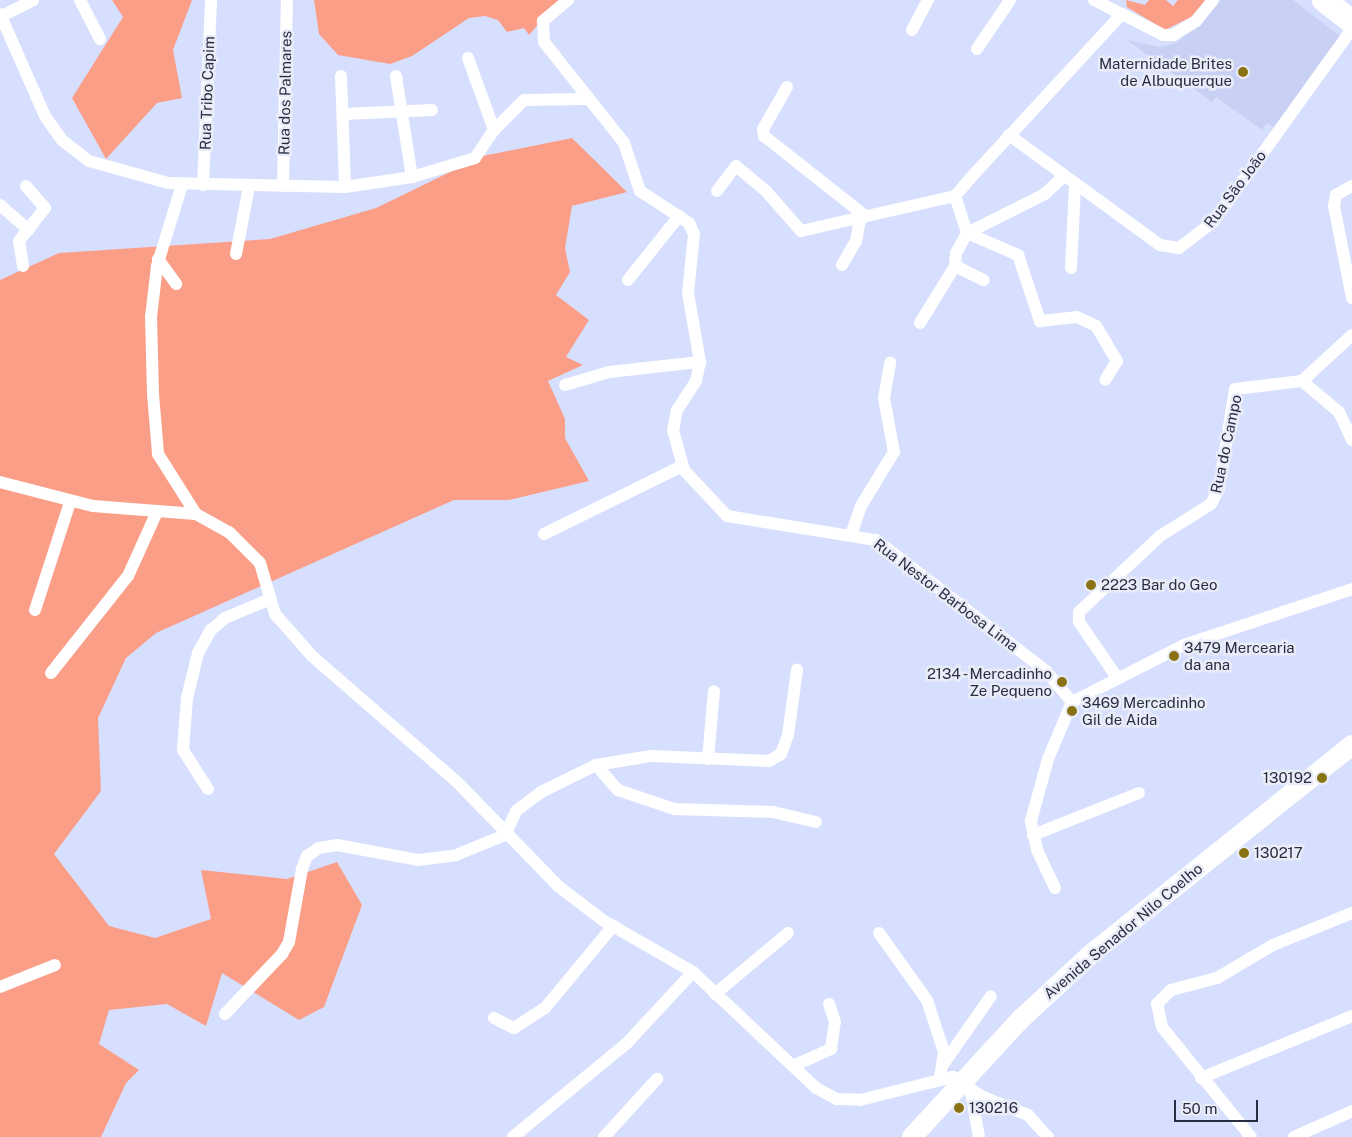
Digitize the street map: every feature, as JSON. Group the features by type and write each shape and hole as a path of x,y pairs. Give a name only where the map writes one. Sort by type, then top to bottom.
{"highway":[{"path":"1324,0 1352,22"}],"main road":[{"name":"Avenida Senador Nilo Coelho","path":"912,1137 966,1084 1090,955 1352,745"}],"street":[{"path":"33,0 1,15 45,116 62,140 89,160 150,180 182,185 345,187 412,177 475,158 494,130 527,99 586,100"},
{"path":"80,0 100,39"},
{"name":"Rua Tribo Capim","path":"203,185 210,0"},
{"name":"Rua dos Palmares","path":"283,186 287,0"},
{"name":"Rua Nestor Barbosa Lima","path":"568,0 548,15 541,33 586,100 624,143 640,191 679,216 694,234 688,293 700,362 696,381 675,416 675,442 682,466 727,516 876,540 1046,671 1072,702"},
{"path":"912,30 928,0"},
{"path":"977,49 1010,0"},
{"path":"1094,0 1163,35 1173,35 1196,21 1212,0"},
{"path":"717,191 734,166 780,204 798,230 955,196 1122,14"},
{"name":"Rua São João","path":"1011,133 1075,186 1160,245 1186,245 1229,202 1352,29"},
{"path":"468,58 494,130"},
{"path":"341,76 344,114 345,187"},
{"path":"396,76 412,177"},
{"path":"787,87 763,129 764,136 863,215"},
{"path":"344,114 432,110"},
{"path":"920,323 955,266 956,253 967,233 1045,194 1064,176"},
{"path":"182,185 158,259 151,317 156,445 196,514 246,545 263,571 268,600 275,614 312,656 458,782 504,834 558,886 613,926 693,972 816,1088 845,1100 891,1095 941,1072 991,996"},
{"path":"23,266 18,244 45,207 26,186"},
{"path":"236,254 249,186"},
{"path":"1071,268 1075,186"},
{"path":"1352,186 1339,192 1334,206 1352,298"},
{"path":"955,196 967,233 1018,255 1040,321 1077,318 1096,326 1117,361 1104,380"},
{"path":"0,204 29,230"},
{"path":"842,266 856,241 863,215"},
{"path":"628,280 679,216"},
{"path":"158,259 176,284"},
{"path":"955,266 984,280"},
{"path":"1352,335 1302,381 1339,412 1352,440"},
{"path":"565,385 609,372 700,362"},
{"path":"851,535 861,506 894,452 884,398 890,362"},
{"name":"Rua do Campo","path":"1116,676 1079,622 1079,612 1160,536 1211,504 1219,488 1235,390 1302,381"},
{"path":"544,534 682,466"},
{"path":"0,482 70,502 156,514 196,514"},
{"path":"35,610 70,502"},
{"path":"51,673 128,576 156,514"},
{"path":"1055,888 1033,835 1034,803 1072,702 1116,676 1240,624 1352,589"},
{"path":"208,789 183,750 187,698 198,654 211,630 225,618 268,600"},
{"path":"225,1014 282,954 302,869 307,856 318,848 337,844 418,860 456,856 504,834 516,812 541,792 596,764 625,757 769,761 781,754 794,709 797,670"},
{"path":"708,759 714,691"},
{"path":"596,764 618,790 674,809 773,812 816,822"},
{"path":"1033,835 1139,793"},
{"path":"1251,1137 1201,1078 1162,1027 1157,1010 1164,994 1217,978 1273,945 1352,913"},
{"path":"494,1018 514,1028 544,1008 613,926"},
{"path":"879,933 928,1000 941,1035 941,1072"},
{"path":"715,994 788,934"},
{"path":"0,987 55,965"},
{"path":"513,1137 627,1043 693,972"},
{"path":"793,1066 831,1049 835,1022 829,1004"},
{"path":"1201,1078 1352,1016"},
{"path":"941,1072 966,1084 986,1099 1028,1115 1048,1137"},
{"path":"604,1137 657,1079"},
{"path":"966,1084 979,1137"},
{"path":"1294,1137 1352,1111"}],"shaded area":[{"path":"112,0 192,0 173,50 182,98 157,103 106,159 72,98 123,17"},
{"path":"314,0 559,0 529,35 524,28 507,32 498,20 485,16 469,18 412,56 390,64 338,55 319,34"},
{"path":"1126,0 1145,5 1149,0 1166,0 1173,6 1178,0 1206,0 1191,17 1165,30 1127,7"},
{"name":"Maternidade Brites de Albuquerque","path":"1221,0 1293,0 1341,37 1274,128 1267,123 1262,130 1216,97 1212,102 1127,40 1159,47 1177,43"},
{"path":"572,138 627,192 572,206 565,248 570,272 556,295 589,320 566,357 583,365 548,381 565,419 565,438 589,481 509,500 454,500 156,633 126,658 98,718 101,791 54,854 109,926 155,938 211,919 201,870 287,879 337,862 362,905 324,1007 299,1020 222,973 206,1026 167,1004 109,1010 99,1044 139,1070 126,1083 101,1137 0,1137 0,280 59,253 270,239 376,208 483,156"}],"place":[{"name":"Maternidade Brites de Albuquerque","path":"1243,72"},
{"name":"2223 Bar do Geo","path":"1091,585"},
{"name":"3479 Mercearia da ana","path":"1174,656"},
{"name":"2134 - Mercadinho Ze Pequeno","path":"1062,682"},
{"name":"3469 Mercadinho Gil de Aida","path":"1072,711"},
{"name":"130192","path":"1322,778"},
{"name":"130217","path":"1244,853"},
{"name":"130216","path":"959,1108"}]}
